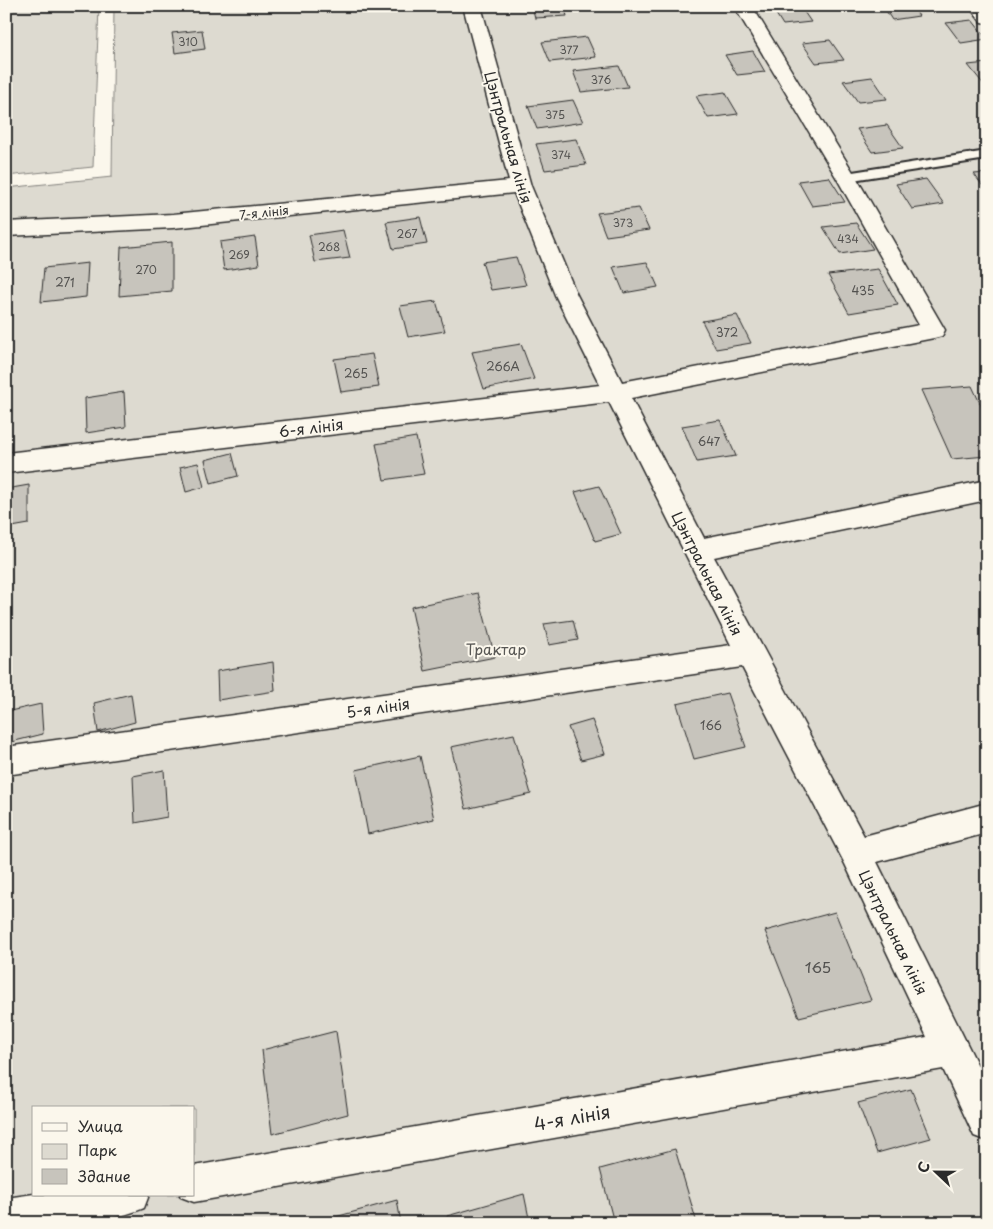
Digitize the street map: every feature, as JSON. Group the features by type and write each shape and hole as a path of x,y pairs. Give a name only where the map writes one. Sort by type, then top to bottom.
{"street":[{"name":"Цэнтральная лінія","path":"472,6 520,186 566,295 750,654 856,853 987,1122"},
{"path":"743,6 846,177"},
{"path":"978,6 987,18"},
{"name":"6-я лінія","path":"6,463 615,392 934,330 846,177"},
{"name":"7-я лінія","path":"6,229 173,221 520,186"},
{"path":"696,550 987,490"},
{"name":"5-я лінія","path":"6,761 750,654"},
{"path":"856,853 987,818"},
{"name":"4-я лінія","path":"195,1184 951,1050"},
{"path":"6,1217 125,1196"}],"lane":[{"path":"846,177 987,155"}],"green space":[{"path":"6,6 99,6 93,167 6,176"},
{"name":"Трактар","path":"114,6 987,6 987,1223 6,1223 6,188 112,177"}],"building":[{"path":"532,6 564,6 567,16 535,18"},
{"path":"771,6 800,6 811,22 783,25"},
{"path":"883,6 912,6 919,16 892,20"},
{"path":"972,20 987,39 961,43 946,23"},
{"path":"202,30 205,49 175,53 172,33"},
{"path":"587,37 596,57 550,62 542,42"},
{"path":"830,40 844,60 816,63 802,43"},
{"path":"753,51 765,72 737,75 725,55"},
{"path":"987,63 987,86 985,86 968,65"},
{"path":"619,66 628,87 581,92 573,71"},
{"path":"872,77 887,99 858,102 843,81"},
{"path":"725,92 738,114 708,118 696,96"},
{"path":"573,100 583,122 537,129 528,106"},
{"path":"887,125 903,148 872,152 857,129"},
{"path":"576,139 586,165 545,170 536,144"},
{"path":"987,173 987,192 974,174"},
{"path":"829,177 845,202 812,206 798,181"},
{"path":"926,179 944,204 912,209 896,184"},
{"path":"639,208 649,230 606,236 597,213"},
{"path":"420,217 427,244 393,249 386,222"},
{"path":"856,223 873,249 840,254 823,227"},
{"path":"343,230 350,258 315,262 309,235"},
{"path":"255,237 259,265 224,270 220,242"},
{"path":"172,242 172,291 119,296 121,247"},
{"path":"516,257 526,285 491,290 482,262"},
{"path":"647,262 658,287 624,293 613,267"},
{"path":"88,263 86,297 41,302 44,268"},
{"path":"878,269 898,305 849,313 828,275"},
{"path":"436,301 445,331 408,337 400,306"},
{"path":"737,315 751,343 716,349 702,321"},
{"path":"521,344 534,379 484,389 472,352"},
{"path":"372,354 379,387 341,392 334,359"},
{"path":"972,386 987,418 987,456 952,459 921,390"},
{"path":"124,392 126,427 86,433 85,398"},
{"path":"720,420 736,456 697,462 682,426"},
{"path":"416,437 424,474 384,480 376,444"},
{"path":"232,453 238,476 211,483 205,460"},
{"path":"198,463 204,487 186,492 180,467"},
{"path":"29,485 29,524 6,528 6,489"},
{"path":"599,486 621,534 595,541 575,492"},
{"path":"478,593 495,657 425,671 411,607"},
{"path":"573,620 578,640 549,645 544,624"},
{"path":"273,662 275,691 218,700 217,671"},
{"path":"727,693 746,747 694,759 677,704"},
{"path":"131,694 135,722 98,732 94,703"},
{"path":"41,704 43,734 11,742 10,711"},
{"path":"592,720 605,754 581,760 568,727"},
{"path":"514,734 531,794 466,809 451,747"},
{"path":"420,756 434,819 368,834 356,770"},
{"path":"164,770 167,817 135,823 133,776"},
{"path":"835,912 871,1000 799,1017 765,931"},
{"path":"336,1031 348,1114 272,1134 262,1050"},
{"path":"911,1089 931,1138 877,1153 858,1103"},
{"path":"675,1149 697,1223 614,1223 600,1169"},
{"path":"524,1194 530,1223 448,1223 447,1216"},
{"path":"397,1200 401,1223 317,1223 317,1222"}]}
